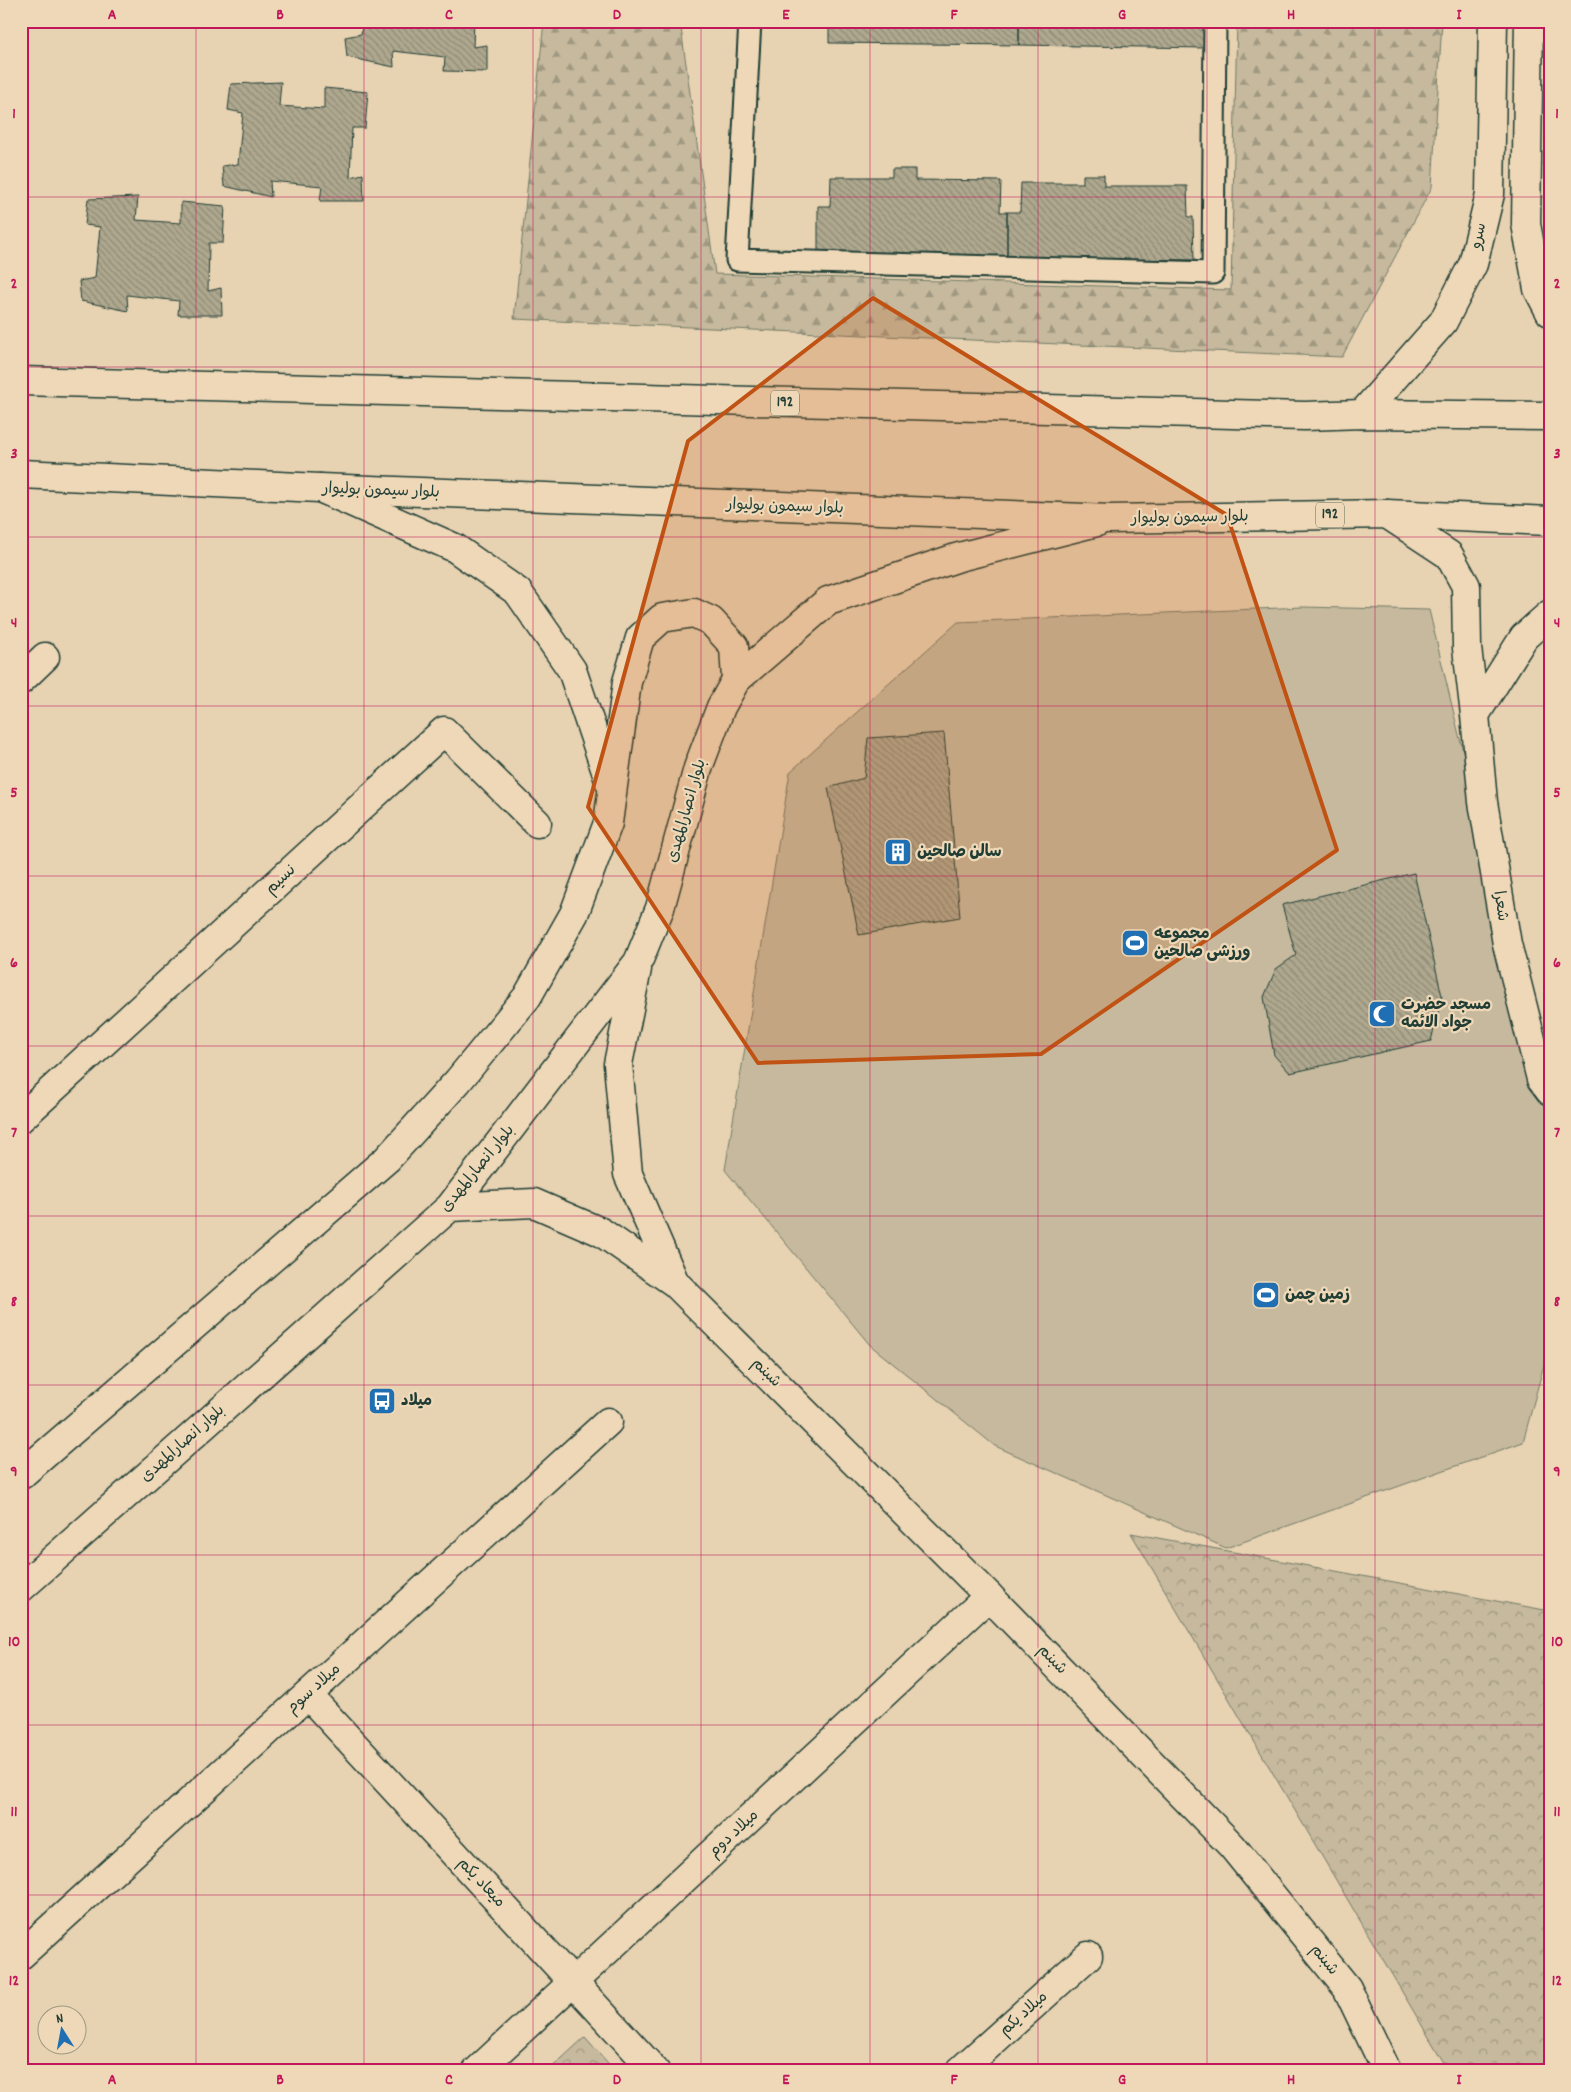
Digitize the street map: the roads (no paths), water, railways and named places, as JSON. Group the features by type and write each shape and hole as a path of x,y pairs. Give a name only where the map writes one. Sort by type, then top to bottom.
{"main road":[{"name":"سرو","path":"1362,414 1442,322 1473,264 1490,194 1493,21"},
{"path":"1529,21 1526,224 1538,289 1550,312"},
{"name":"192","path":"21,381 1170,413 1305,416 1362,414 1550,416"},
{"name":"بلوار سیمون بولیوار","path":"21,474 320,488 1110,519 1387,514 1550,521"},
{"path":"320,488 456,548 518,592 572,670 612,789"},
{"name":"شعرا","path":"1387,514 1449,555 1466,586 1468,648 1483,802 1507,944 1542,1079 1550,1091"},
{"path":"736,680 828,601 959,557 1110,519"},
{"path":"21,1475 387,1159 458,1081 527,997 574,914 608,823 627,682 640,638 662,618 694,613 711,620 734,646 736,680"},
{"path":"1475,715 1524,637 1550,614"},
{"path":"21,680 45,657"},
{"name":"بلوار انصارالمهدی","path":"21,1588 450,1207 638,962 660,908 698,768 721,707 736,680"},
{"name":"نسیم","path":"21,1118 444,731 536,823"},
{"path":"638,962 618,1064 628,1174 675,1283"},
{"path":"450,1207 534,1204 600,1232 675,1283"},
{"name":"شبنم","path":"675,1283 989,1596 1232,1846 1347,1988 1387,2071"},
{"name":"میلاد سوم","path":"21,1955 608,1422"},
{"name":"میلاد دوم","path":"477,2071 989,1596"},
{"name":"میعاد یکم","path":"308,1695 655,2071"},
{"name":"میلاد یکم","path":"960,2071 1088,1956"}],"lane":[{"path":"750,21 737,260 1213,273 1215,21"}],"place":[{"name":"سالن صالحین","path":"898,852"},
{"name":"مجموعه ورزشی صالحین","path":"1135,943"},
{"name":"مسجد حضرت جواد الائمه","path":"1382,1014"},
{"name":"زمین چمن","path":"1266,1295"},
{"name":"میلاد","path":"382,1401"}]}
